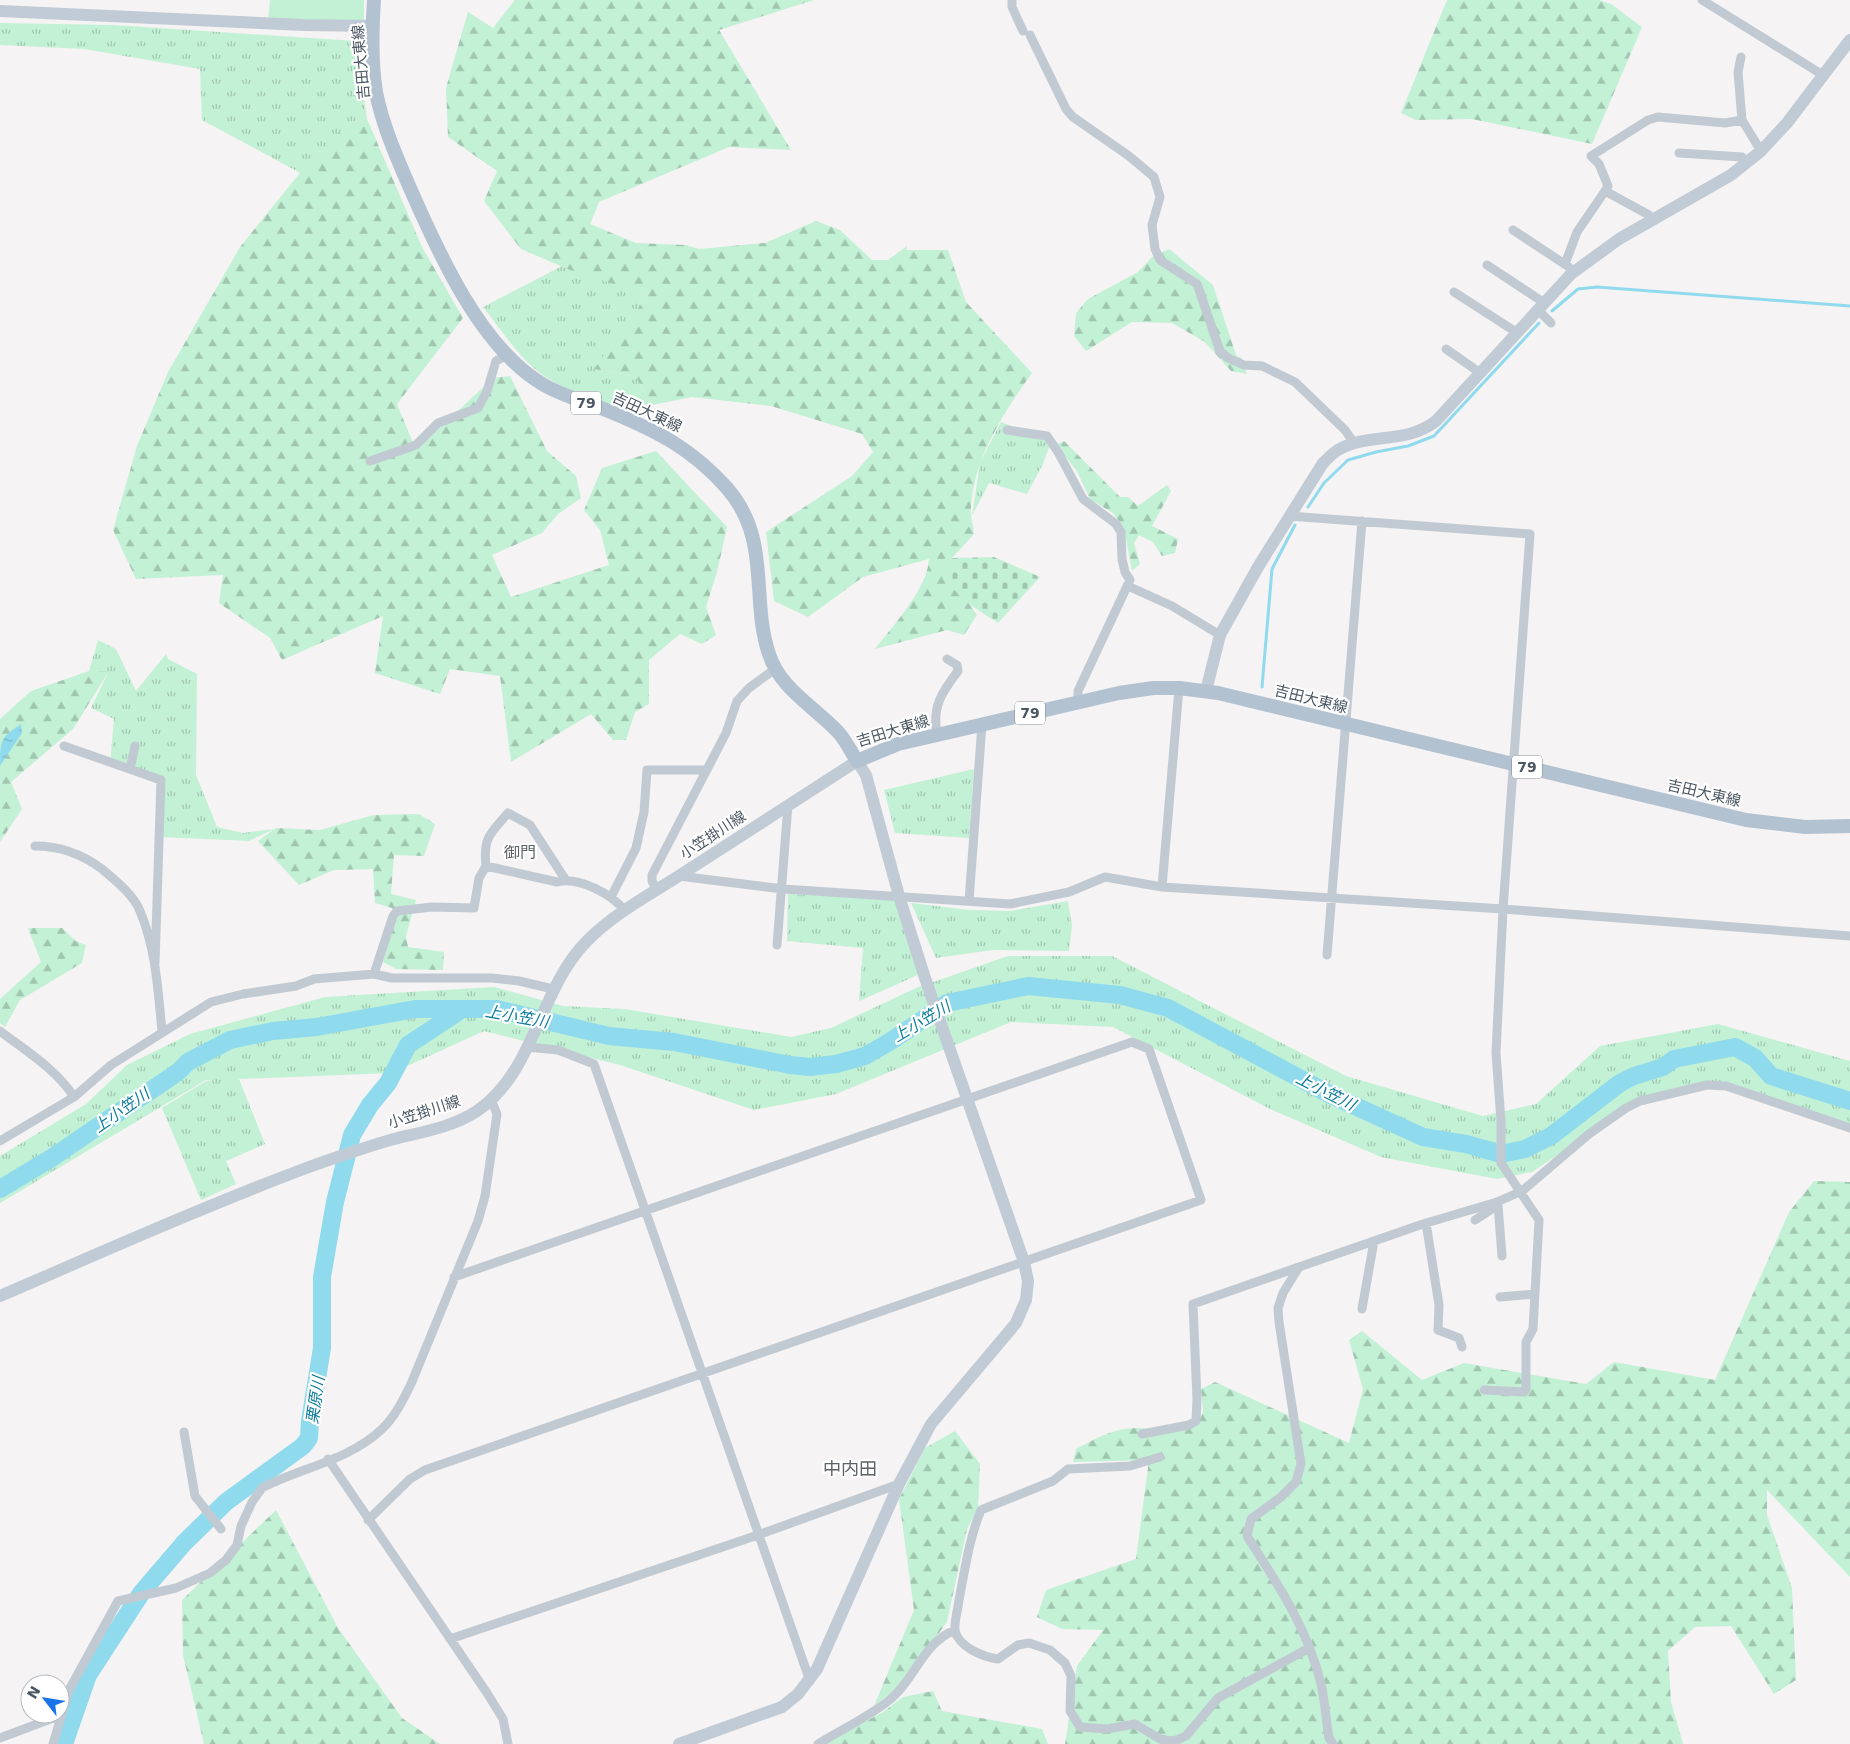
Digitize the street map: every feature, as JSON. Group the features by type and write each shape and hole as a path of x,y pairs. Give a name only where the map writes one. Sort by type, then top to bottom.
{"main road":[{"name":"吉田大東線","path":"374,0 373,26 376,92 396,155 440,255 482,322 507,355 526,374 546,386 610,411 681,445 704,463 729,491 744,513 756,551 768,653 775,670 787,686 841,735 857,761 898,744 937,734 1142,689 1178,688 1206,691 1746,820 1805,827 1850,826"}],"street":[{"path":"1012,0 1012,7 1066,109 1073,117 1129,156 1154,177 1160,197 1152,225 1155,249 1160,260 1197,284 1220,350 1228,358 1244,365 1262,366 1295,382 1345,430 1354,443"},
{"path":"1702,0 1823,75"},
{"path":"0,11 304,25 373,26"},
{"path":"1206,691 1220,634 1289,516 1323,463 1337,450 1354,443 1410,435 1425,429 1436,421 1540,305 1570,268 1731,175 1747,163 1788,123 1850,40"},
{"path":"1741,57 1738,72 1742,120 1761,151"},
{"path":"1570,268 1577,232 1608,186 1599,164 1591,156 1648,120 1658,117 1725,123 1742,120"},
{"path":"1679,153 1742,157 1747,163"},
{"path":"1605,192 1649,215 1653,220"},
{"path":"1513,230 1570,268"},
{"path":"1487,265 1540,305 1551,323"},
{"path":"1454,292 1516,332"},
{"path":"1446,349 1480,372"},
{"path":"370,460 416,446 438,423 478,408 487,391 496,361 507,355"},
{"path":"1007,430 1047,436 1058,452 1083,499 1116,524 1121,532 1122,559 1125,572 1130,580 1078,691 1078,702"},
{"path":"1289,516 1530,534 1503,909 1496,1053 1501,1121 1501,1162 1539,1220 1533,1329 1526,1342 1526,1389 1524,1392 1484,1390"},
{"path":"1327,955 1362,521"},
{"path":"1128,586 1172,606 1220,634"},
{"path":"937,734 935,716 941,693 958,671 958,665 947,659"},
{"path":"657,890 652,881 652,875 705,770 726,733 737,701 749,688 775,670"},
{"path":"1162,887 1178,688"},
{"path":"969,901 982,724"},
{"path":"64,746 161,780 155,963 162,1031"},
{"path":"130,769 135,746"},
{"path":"679,1744 782,1707 810,1681 899,1484 930,1424 1016,1323 1026,1300 1028,1281 1024,1262 925,978 899,896 866,776 857,761"},
{"name":"小笠掛川線","path":"0,1296 244,1193 334,1158 366,1147 446,1125 476,1111 491,1100 506,1083 528,1043 551,992 574,956 587,941 625,911 857,761"},
{"path":"610,897 636,848 644,812 646,770 705,770"},
{"path":"777,945 783,889 788,805"},
{"path":"374,974 393,916 397,911 432,907 474,908 479,878 486,866 484,846 488,837 508,813 530,825 565,879"},
{"path":"35,846 53,846 85,857 126,890 140,910 155,963"},
{"path":"486,866 556,882 565,879 588,886 610,897 625,911"},
{"path":"678,876 783,889 1010,904 1068,892 1105,877 1162,887 1503,909 1850,936"},
{"path":"0,1141 74,1097 111,1065 162,1031 211,1002 243,994 296,986 314,979 374,974 392,978 492,978 519,981 551,992"},
{"path":"0,1031 32,1055 68,1088 74,1097"},
{"path":"368,1520 410,1479 425,1470 1201,1200 1149,1049 1132,1042 454,1277"},
{"path":"528,1043 558,1050 594,1064 810,1681"},
{"path":"1475,1220 1498,1204 1522,1192 1589,1134 1626,1108 1654,1097 1707,1084 1726,1086 1752,1093 1850,1128"},
{"path":"70,1688 118,1600 127,1597 151,1595 176,1588 210,1573 226,1560 237,1545 248,1510 262,1488 362,1444 382,1429 397,1410 411,1384 478,1221 485,1196 497,1114 491,1100"},
{"path":"1142,1434 1189,1425 1196,1420 1198,1399 1193,1304 1426,1223 1498,1204"},
{"path":"1498,1204 1502,1256"},
{"path":"1426,1223 1439,1305 1438,1330 1459,1338 1462,1347"},
{"path":"1362,1309 1374,1241"},
{"path":"1299,1267 1283,1293 1278,1308 1301,1464 1296,1482 1281,1497 1251,1519 1247,1536 1288,1599 1309,1648 1321,1684 1329,1738 1333,1744"},
{"path":"1500,1297 1535,1294"},
{"path":"184,1432 197,1501 221,1529"},
{"path":"1160,1458 1130,1466 1068,1470 1053,1481 981,1510 971,1536 955,1630 960,1642 986,1657 998,1658 1018,1644 1029,1643 1050,1650 1065,1663 1071,1676 1070,1711 1080,1727 1107,1729 1135,1724 1170,1742 1186,1736 1218,1698 1309,1648"},
{"path":"328,1459 503,1719 508,1744"},
{"path":"450,1639 758,1535 899,1484"},
{"path":"818,1744 888,1702 903,1686 925,1654 946,1634 955,1630"},
{"path":"0,1738 36,1724"},
{"path":"52,1744 58,1724"}],"green space":[{"path":"270,0 364,0 364,21 268,22"},
{"path":"515,0 814,0 719,30 791,150 729,147 599,202 590,224 636,243 686,245 699,249 765,243 816,221 840,230 872,260 888,260 907,246 906,250 948,250 966,302 1032,373 1011,403 984,453 973,489 971,517 974,534 952,558 969,604 977,615 964,635 947,630 875,649 916,594 923,582 929,559 863,577 808,617 774,601 766,532 852,476 873,452 862,434 771,406 692,397 652,405 635,376 594,369 648,295 570,270 521,249 484,201 497,171 448,137 446,88 468,12 493,28"},
{"path":"1447,0 1599,0 1611,4 1642,27 1592,144 1472,119 1416,120 1401,113"},
{"path":"0,23 114,25 356,41 367,119 348,123 306,176 202,120 200,69 84,49 0,45"},
{"path":"367,119 422,247 463,318 397,404 416,450 493,378 510,376 547,451 576,476 581,498 558,514 542,533 492,555 511,597 609,565 600,530 584,510 602,468 656,451 727,527 717,572 706,607 716,635 702,644 680,634 649,660 649,704 635,712 626,740 613,740 591,714 511,762 500,676 450,669 440,694 375,673 383,616 282,660 270,638 219,603 223,575 136,579 113,530 137,446 168,372 240,247 299,174 348,123"},
{"path":"1169,249 1213,285 1236,355 1242,359 1247,374 1231,371 1205,342 1172,323 1132,322 1086,351 1074,336 1076,313 1088,299 1138,272 1152,257"},
{"path":"562,266 648,295 595,369 635,376 652,405 628,413 556,383 527,362 483,307"},
{"path":"1001,422 1051,442 1043,464 1027,494 989,483 972,516 980,463"},
{"path":"1064,441 1120,497 1128,497 1138,506 1167,485 1171,491 1152,526 1178,539 1175,553 1162,556 1153,542 1139,535 1134,543 1140,564 1132,571 1124,528 1113,513 1090,499 1077,471 1056,445"},
{"path":"994,557 1040,577 998,623 969,604 944,580 952,558"},
{"path":"98,640 116,649 136,691 166,654 168,659 197,674 196,775 217,827 243,833 274,829 249,841 159,837 158,784 110,765 114,719 91,708 109,671 89,671"},
{"path":"89,671 109,671 73,729 11,782 22,809 0,842 0,719 31,691"},
{"path":"974,769 969,838 895,833 884,790"},
{"path":"419,814 435,824 424,856 394,855 391,894 416,900 406,936 408,947 444,952 443,970 396,969 383,962 396,915 392,908 375,903 373,869 334,870 299,885 258,841 276,828 320,830 374,815"},
{"path":"788,894 895,899 918,975 859,1001 863,948 787,941"},
{"path":"1068,901 1072,926 1069,951 993,950 936,958 911,903 969,910 1011,911"},
{"path":"28,928 62,928 76,941 86,945 82,963 20,1000 5,1027 0,1023 0,999 41,962"},
{"path":"1008,956 1112,956 1346,1076 1483,1116 1536,1104 1600,1046 1718,1024 1850,1061 1850,1125 1716,1081 1635,1104 1532,1172 1497,1179 1381,1157 1270,1109 1113,1027 1011,1022 836,1094 754,1110 620,1065 484,1031 392,1073 239,1079 265,1144 226,1161 236,1184 201,1200 162,1108 206,1081 216,1080 206,1080 0,1203 0,1156 86,1104 127,1065 190,1034 325,997 494,987 563,1006 625,1009 791,1037 831,1028 916,988"},
{"path":"1814,1181 1850,1182 1850,1577 1767,1490 1767,1515 1792,1588 1796,1680 1774,1694 1731,1626 1695,1627 1668,1651 1671,1702 1683,1744 1065,1744 1077,1666 1103,1630 1062,1629 1037,1617 1046,1590 1136,1559 1149,1460 1073,1462 1076,1449 1106,1434 1122,1429 1174,1430 1197,1426 1203,1412 1201,1389 1215,1382 1349,1443 1363,1389 1349,1340 1362,1331 1422,1380 1464,1363 1586,1384 1614,1362 1715,1380 1789,1212"},
{"path":"955,1431 980,1464 978,1508 967,1529 947,1622 900,1686 874,1706 914,1610 899,1499 925,1448"},
{"path":"276,1510 338,1628 402,1718 440,1744 204,1744 183,1655 182,1600"},
{"path":"933,1691 942,1711 1042,1729 1048,1744 824,1744 883,1712 903,1697"}],"water":[{"path":"21,724 22,733 0,766 1,745 5,737"}],"waterway":[{"path":"1552,311 1578,289 1597,287 1850,306"},
{"path":"1308,507 1324,483 1348,460 1408,446 1434,436 1539,323"},
{"path":"1262,687 1272,569 1295,525"},
{"name":"上小笠川","path":"0,1189 53,1157 178,1072 188,1062 230,1040 273,1031 317,1027 415,1009 497,1009 609,1036 674,1042 790,1065 810,1067 836,1064 865,1056 891,1041 947,1003 1028,986 1120,995 1168,1008 1331,1095 1423,1137 1466,1144 1501,1154 1525,1149 1551,1136 1620,1083 1634,1076 1663,1067 1674,1059 1735,1047 1755,1058 1771,1076 1850,1101"},
{"name":"栗原川","path":"64,1744 88,1675 142,1592 184,1543 226,1502 303,1446 309,1438 322,1348 322,1277 335,1202 352,1135 370,1105 388,1083 408,1045 461,1010"}],"district":[{"name":"御門","path":"520,852"},
{"name":"中内田","path":"850,1469"}]}
